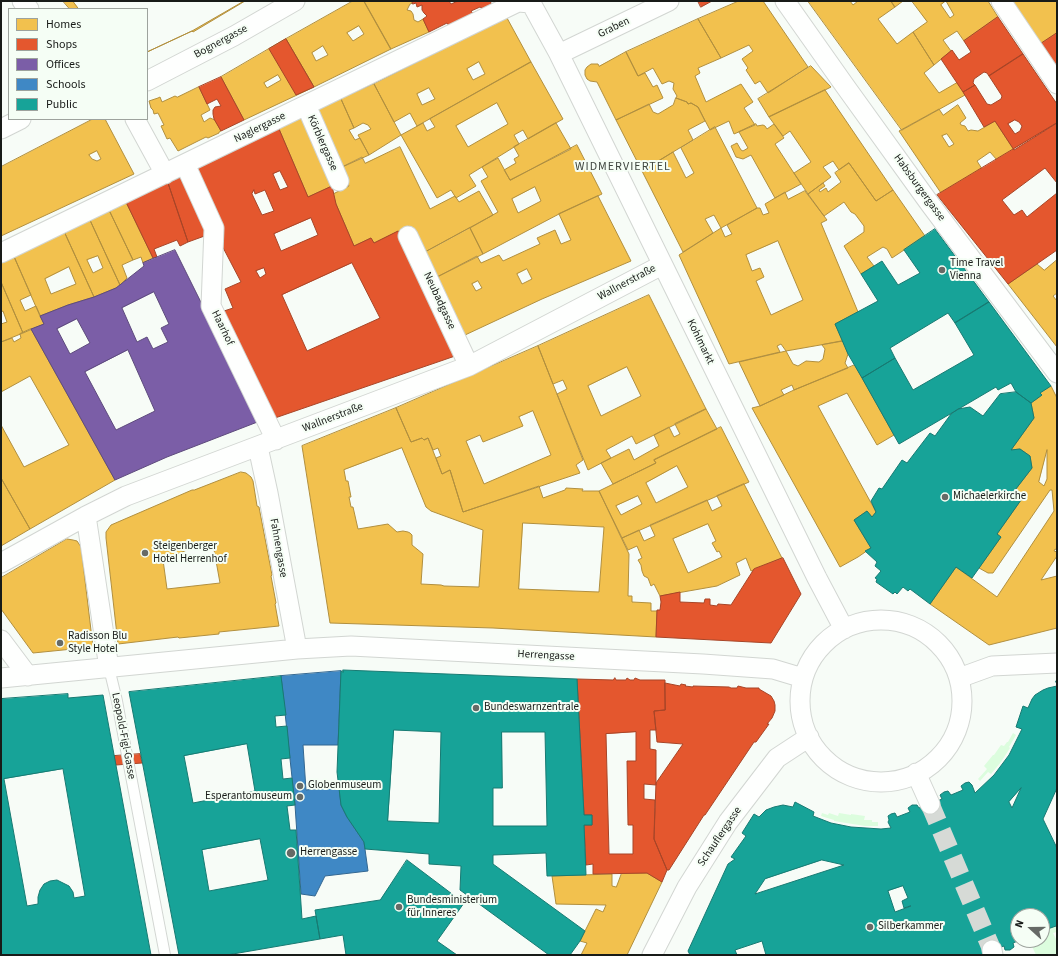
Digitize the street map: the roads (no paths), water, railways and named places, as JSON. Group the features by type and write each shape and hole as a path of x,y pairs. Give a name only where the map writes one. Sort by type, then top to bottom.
{"street":[{"name":"Bognergasse","path":"148,80 234,36 294,1"},
{"name":"Graben","path":"559,54 669,1"},
{"name":"Habsburgergasse","path":"786,1 925,198 1057,373"},
{"path":"1001,1 1057,84"},
{"name":"Kohlmarkt","path":"517,2 531,3 559,54 817,578 844,629"},
{"name":"Naglergasse","path":"1,253 517,2"},
{"name":"Körblergasse","path":"306,105 339,181"},
{"path":"1,129 19,120"},
{"path":"136,120 165,174"},
{"name":"Haarhof","path":"185,164 214,228 211,306 276,440"},
{"name":"Neubadgasse","path":"408,236 469,366"},
{"name":"Wallnerstraße","path":"1,563 86,516 126,496 469,366 662,265"},
{"name":"Fahnengasse","path":"258,447 297,649"},
{"name":"Leopold-Figl-Gasse","path":"86,516 109,668"},
{"path":"873,620 901,622 921,630 935,640 947,654 959,678 962,706 959,720 952,740 941,754 928,766 916,773 897,780 876,781 857,778 838,769 824,758 808,737 801,710 801,690 803,678 815,655 827,640 844,629 851,625 873,620"},
{"path":"1,640 28,676"},
{"name":"Herrengasse","path":"1,678 297,649 352,646 703,664 773,669 803,678"},
{"path":"959,678 992,666 1057,663"},
{"name":"Schauflergasse","path":"652,955 687,887 728,822 777,758 808,737"},
{"path":"916,773 930,804"}],"lane":[{"name":"Leopold-Figl-Gasse","path":"109,668 117,701 165,955"}],"tunnel":[{"path":"930,804 992,950"}],"place":[{"name":"Time Travel Vienna","path":"942,270"},
{"name":"Michaelerkirche","path":"945,497"},
{"name":"Steigenberger Hotel Herrenhof","path":"145,553"},
{"name":"Radisson Blu Style Hotel","path":"60,643"},
{"name":"Bundeswarnzentrale","path":"476,708"},
{"name":"Globenmuseum","path":"300,786"},
{"name":"Esperantomuseum","path":"300,797"},
{"name":"Herrengasse","path":"291,853"},
{"name":"Bundesministerium für Inneres","path":"399,907"},
{"name":"Silberkammer","path":"870,927"}],"district":[{"name":"WIDMERVIERTEL","path":"623,167"}]}
